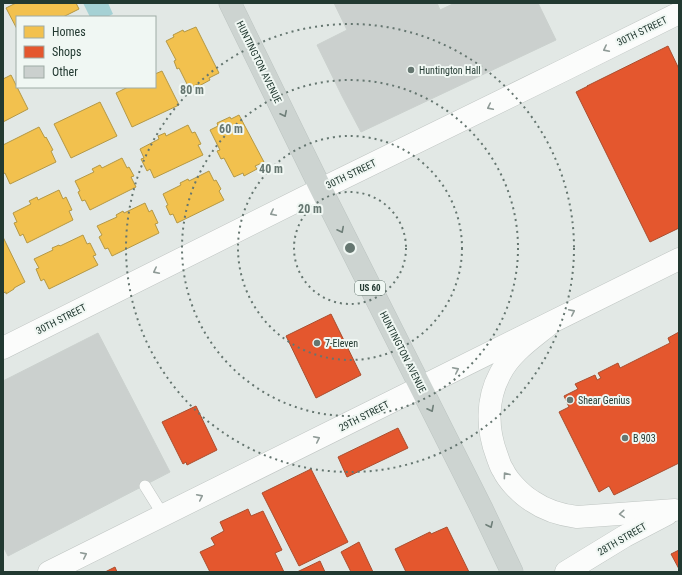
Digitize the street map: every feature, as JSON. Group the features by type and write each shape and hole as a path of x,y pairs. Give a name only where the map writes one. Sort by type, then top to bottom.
{"main road":[{"name":"HUNTINGTON AVENUE","path":"230,3 512,572"}],"street":[{"name":"30TH STREET","path":"3,348 321,189 679,13"},
{"name":"29TH STREET","path":"49,572 679,259"},
{"path":"551,323 514,354 500,374 494,387 489,408 490,429 493,446 503,470 514,486 531,501 549,510 568,516 577,517 677,509"},
{"name":"28TH STREET","path":"566,572 625,536 677,509"}],"lane":[{"path":"144,486 163,516"}],"water":[{"path":"83,3 108,3 113,14 109,16 90,16"}],"building: Homes":[{"path":"16,3 76,3 79,9 65,16 16,16 16,27 6,8"},
{"path":"196,27 219,73 209,78 210,80 199,86 198,84 189,88 179,68 177,69 174,61 176,60 166,41 174,37 173,35 183,30 184,32"},
{"path":"162,71 179,105 132,127 116,93 126,88 156,88 156,74"},
{"path":"11,75 16,88 18,88 28,109 3,122 3,79"},
{"path":"100,102 117,136 71,158 54,124"},
{"path":"239,115 264,162 255,166 257,169 244,176 243,173 234,177 224,158 221,159 217,151 220,150 210,130 218,126 217,123"},
{"path":"188,125 192,133 195,132 201,144 198,145 203,155 154,178 150,169 147,171 141,159 144,158 140,149 159,139 158,136 165,133 166,136"},
{"path":"39,127 53,150 51,151 56,162 10,184 5,173 3,174 3,145"},
{"path":"122,158 127,168 129,167 134,176 131,177 136,187 90,210 85,200 82,201 78,192 80,191 75,181 94,172 92,169 100,165 102,168"},
{"path":"209,171 214,181 216,180 221,189 219,191 224,200 177,223 173,214 170,215 166,206 168,205 163,194 181,185 180,183 188,179 189,181"},
{"path":"59,190 63,199 66,197 72,210 69,211 73,220 27,243 23,234 20,236 14,223 17,222 13,213 31,204 29,201 37,197 38,200"},
{"path":"145,203 149,212 152,210 158,223 155,224 159,233 112,256 108,248 105,249 99,237 102,235 97,226 117,217 116,215 123,211 124,213"},
{"path":"83,235 87,244 90,243 96,255 93,256 98,265 49,289 44,279 41,281 36,269 39,268 34,259 53,250 52,248 59,245 60,246"},
{"path":"3,237 25,282 6,294 6,292 3,293"}],"building: Shops":[{"path":"668,46 679,69 679,228 650,242 576,92"},
{"path":"331,314 361,375 316,398 286,336"},
{"name":"B 903","path":"679,332 679,463 614,495 609,486 599,492 559,412 569,407 564,396 578,389 575,384 595,375 597,380 601,378 598,373 618,363 620,368 670,343 668,338"},
{"path":"196,406 217,450 187,465 186,462 183,464 162,422"},
{"path":"398,428 408,448 347,477 338,457"},
{"path":"311,469 348,542 299,566 262,493"},
{"path":"248,509 251,516 263,511 282,550 275,553 284,572 210,572 200,552 215,545 211,538 224,531 220,522"},
{"path":"447,527 469,572 406,572 395,549 430,532 431,534"},
{"path":"359,542 373,572 351,572 341,552"},
{"path":"679,550 679,569 671,554"},
{"path":"320,561 325,572 297,572"},
{"path":"115,567 117,572 105,572"}],"building: Other":[{"name":"Huntington Hall","path":"334,3 437,3 440,10 455,3 538,3 556,40 361,132 317,45 347,30"},
{"path":"98,333 170,472 8,556 3,546 3,381"}],"place":[{"name":"Huntington Hall","path":"411,70"},
{"name":"7-Eleven","path":"317,343"},
{"name":"Shear Genius","path":"570,400"},
{"name":"B 903","path":"625,438"}]}
